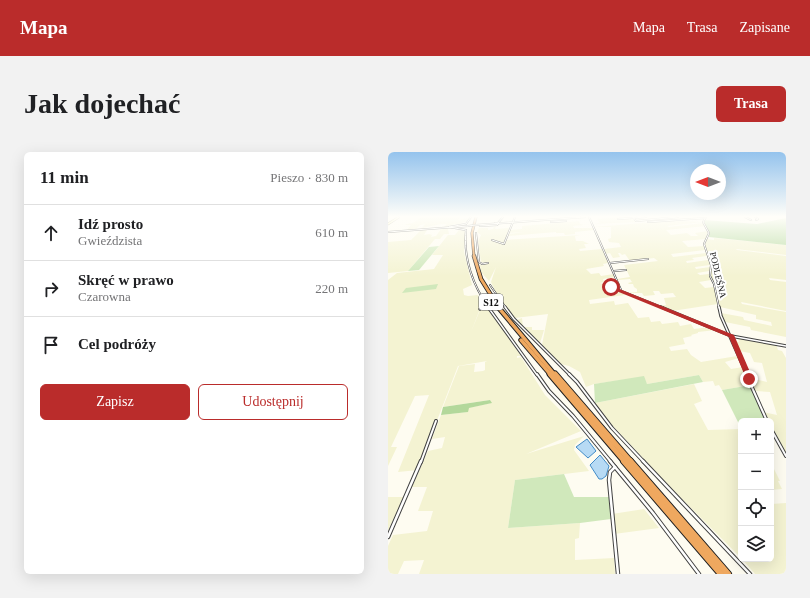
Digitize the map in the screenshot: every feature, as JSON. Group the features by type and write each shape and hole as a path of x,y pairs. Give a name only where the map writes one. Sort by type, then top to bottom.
{"highway":[{"name":"S12","path":"470,237 472,263 479,281 502,318 728,574"},
{"name":"S12","path":"573,398 721,574"}],"street":[{"path":"465,237 467,261 476,288 486,304 549,391 573,416 699,574"},
{"path":"476,237 479,262 481,264 488,264"},
{"path":"492,240 504,244 507,237"},
{"path":"598,237 622,291"},
{"name":"PODLEŚNA","path":"707,237 704,244 711,265 710,276 714,284 721,316 732,336 766,418"},
{"path":"609,263 648,259"},
{"path":"613,272 626,270"},
{"path":"490,284 498,299 514,319 576,382 612,428 750,574"},
{"path":"604,284 732,336 786,346"},
{"path":"480,309 486,304"},
{"path":"388,537 418,470 436,421"},
{"path":"774,434 786,456"},
{"path":"614,467 610,472 609,480 618,574"}],"green space":[{"path":"414,237 442,237 440,239 435,239 408,271 388,273 388,242 411,240"},
{"path":"447,237 465,237 464,252 472,285 463,289 464,295 478,295 480,300 483,301 471,332 480,310 489,309 521,356 517,356 517,358 521,357 545,395 581,431 526,454 584,436 575,445 574,450 589,471 515,480 508,528 580,523 579,538 575,539 575,560 614,558 615,574 419,574 424,560 404,561 398,574 388,574 388,546 393,535 427,531 433,511 418,511 427,487 412,487 428,451 442,448 445,437 432,439 441,415 467,412 468,408 491,403 490,400 443,407 459,366 475,364 474,372 483,371 485,370 485,362 487,361 458,366 418,470 398,472 429,395 415,396 391,447 397,447 388,466 388,280 397,273 434,269 443,255 432,255"},
{"path":"480,237 507,237 506,240 575,237 576,241 583,241 589,244 584,244 586,248 579,249 580,251 602,249 608,263 603,264 604,266 586,269 591,274 599,273 601,276 614,274 615,277 603,279 604,282 600,283 619,290 625,295 589,300 590,304 614,301 615,305 628,303 638,318 649,317 651,322 660,321 662,324 678,322 680,326 691,324 694,329 710,327 716,330 698,332 691,335 692,336 683,338 685,344 669,347 671,351 687,349 691,355 701,362 737,356 739,358 725,362 731,369 743,367 751,385 722,390 719,385 715,386 713,381 703,382 699,375 647,384 643,377 594,384 586,387 580,372 569,366 561,364 542,345 548,314 515,318 499,299 491,282 496,267 489,281 481,272 480,265 489,263 481,262 478,242"},
{"path":"611,237 707,237 706,239 682,241 688,247 704,246 705,250 671,254 673,257 706,253 706,256 692,258 694,260 686,261 687,263 708,260 710,265 695,267 696,269 710,267 709,271 697,273 700,275 709,274 711,280 699,282 705,288 714,287 718,304 672,311 659,306 666,305 664,298 676,297 673,293 661,294 659,291 653,291 655,295 644,296 642,293 627,293 637,292 637,289 633,284 628,283 632,282 630,279 617,280 630,277 624,265 658,261 654,258 630,261 625,254 622,255 620,253 618,253 620,257 613,258 610,253 606,254 604,249 621,247 619,243 609,242 608,239"},
{"path":"709,237 786,237 786,245"},
{"path":"714,238 786,245 786,255 736,249 786,256 786,280 769,278 770,280 786,282 786,311 741,302 742,304 786,312 786,337 751,330 750,327 725,322 721,313 743,317 744,320 772,326 771,322 756,319 756,315 720,307 715,285 710,276 711,265 705,244 707,239 714,240"},
{"path":"439,246 419,270 408,271 429,247"},
{"path":"438,284 436,289 402,293 406,288"},
{"path":"522,318 523,327 517,320"},
{"path":"523,327 532,327 532,330 544,330 540,343"},
{"path":"738,338 776,344 778,350 782,351 786,358 786,454 774,432 774,418 766,418 763,412 777,415 770,392 755,391 750,378 767,382 762,363 754,362 750,353 739,351 735,341 739,342"},
{"path":"699,375 703,382 595,403 594,384 644,376 647,384"},
{"path":"694,384 702,401 694,404 708,430 738,429 738,555 671,488 613,426 595,403"},
{"path":"751,385 765,418 738,418 738,422 722,390"},
{"path":"490,400 492,403 469,408 468,412 441,415 443,407"},
{"path":"774,469 780,481 778,481 782,489 774,490"},
{"path":"564,474 574,497 609,497 611,519 580,523 508,528 515,480"},
{"path":"388,497 404,497 388,531"},
{"path":"786,503 786,574 755,574 745,562 774,562 774,504"},
{"path":"644,509 659,528 614,534 612,514"}],"water":[{"path":"587,439 596,451 588,458 576,447"},
{"path":"600,455 609,466 606,476 602,479 599,479 590,465"}],"route":[{"path":"611,287 732,336 749,379"}]}
